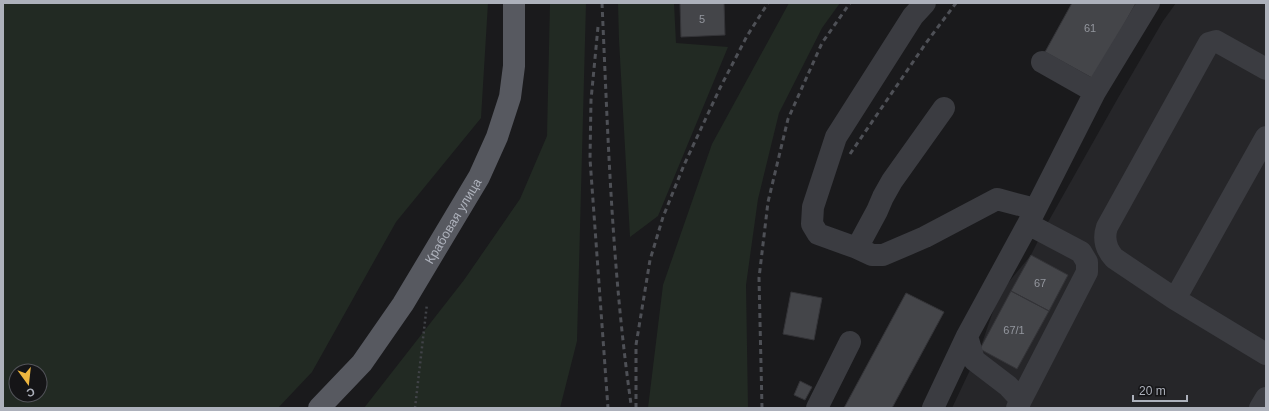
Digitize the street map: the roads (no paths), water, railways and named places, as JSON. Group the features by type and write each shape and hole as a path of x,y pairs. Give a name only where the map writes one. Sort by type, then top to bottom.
{"main road":[{"name":"Крабовая улица","path":"319,408 362,362 403,304 480,177 497,137 510,97 514,66 514,3"}],"street":[{"path":"925,3 913,16 836,137 813,207 812,224 818,234 872,255 884,255 925,237 997,198 1031,216 1081,252 1087,262 1086,272 1019,404"},
{"path":"932,408 967,336 1095,92 1149,3"},
{"path":"1266,69 1216,41 1209,43 1107,227 1105,235 1105,244 1109,253 1114,258 1175,300 1266,354"},
{"path":"1042,62 1095,92"},
{"path":"857,248 878,211 883,197 892,181 944,108"},
{"path":"1175,300 1266,137"},
{"path":"967,336 974,360 1008,386 1019,404"},
{"path":"817,408 850,342"},
{"path":"1260,408 1266,398"}],"railway":[{"path":"602,3 615,254 619,304 631,404"},
{"path":"636,408 636,345 650,260 663,217 684,165 720,88 747,36 768,3"},
{"path":"762,408 759,278 768,202 788,119 822,43 850,3"},
{"path":"850,154 926,43 956,3"},
{"path":"598,27 591,100 590,159 608,408"}]}
